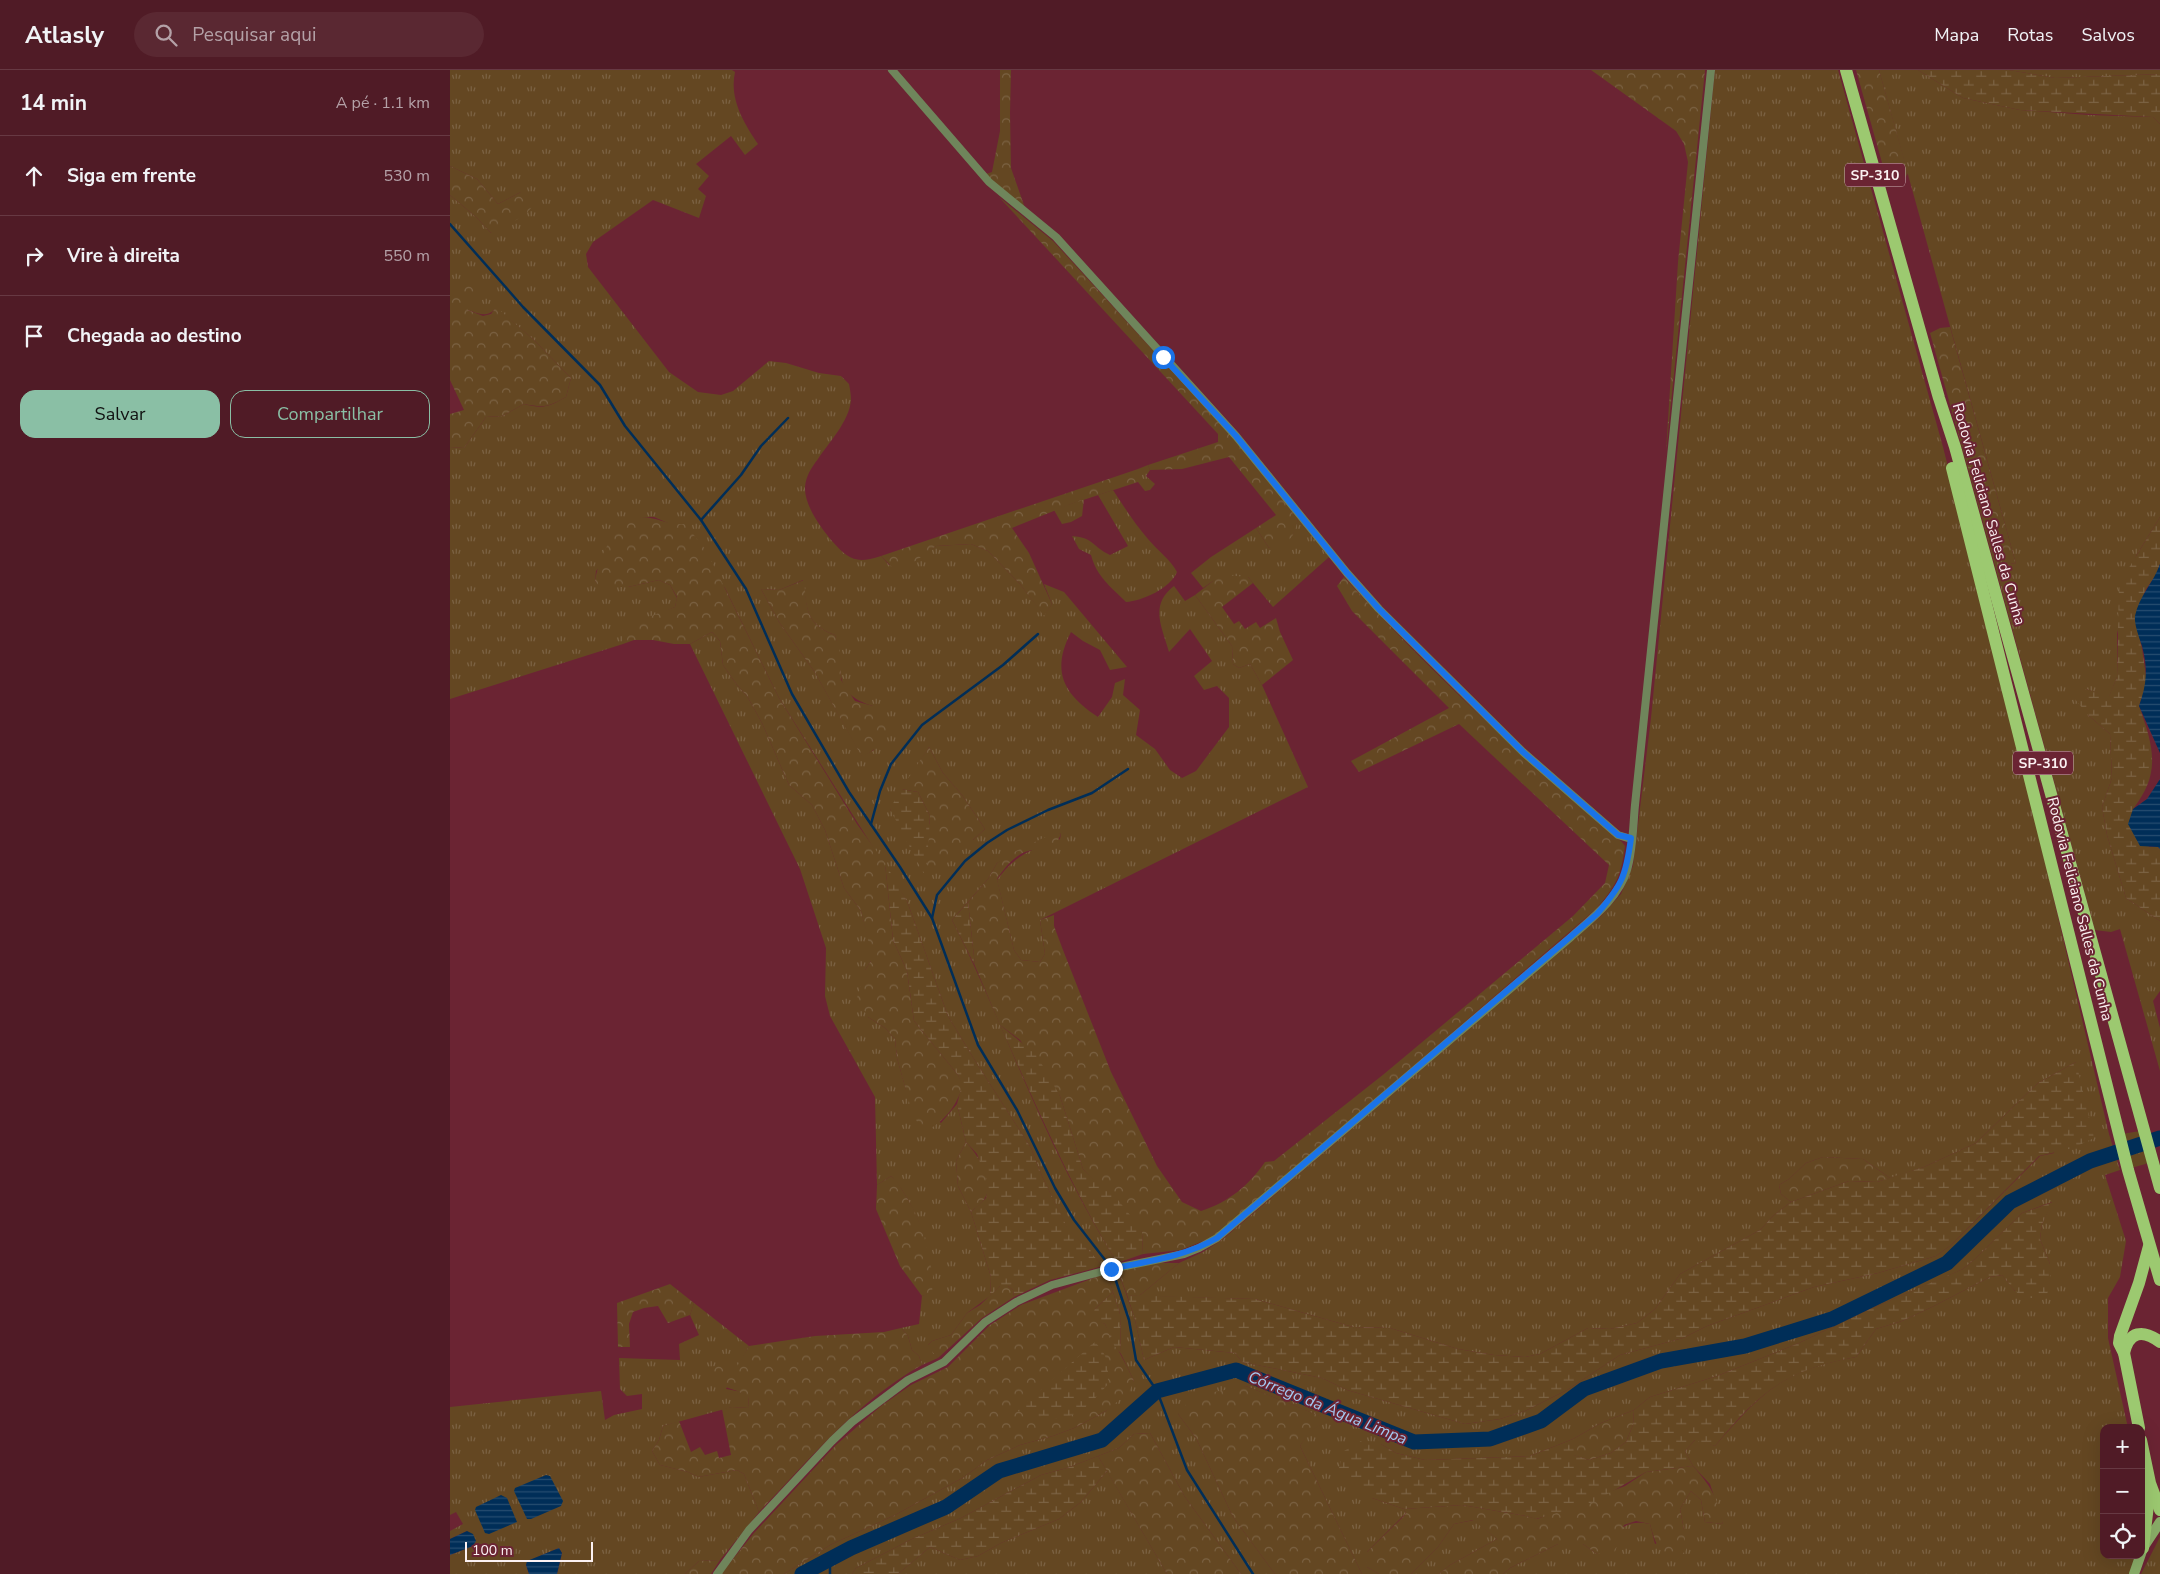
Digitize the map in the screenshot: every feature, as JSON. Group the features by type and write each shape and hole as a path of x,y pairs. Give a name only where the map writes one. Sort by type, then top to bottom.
{"main road":[{"name":"Rodovia Feliciano Salles da Cunha","path":"1846,70 2027,705 2160,1188"},
{"name":"Rodovia Feliciano Salles da Cunha","path":"1939,398 1946,446 2128,1170 2160,1280"},
{"path":"2138,1424 2124,1353 2119,1343 2121,1327 2139,1284 2150,1244"},
{"path":"2124,1353 2126,1343 2137,1334 2149,1334 2160,1342"},
{"path":"2145,1453 2160,1510"},
{"path":"2145,1542 2155,1487"},
{"path":"2145,1546 2160,1522"},
{"path":"2134,1574 2140,1559"}],"street":[{"path":"892,70 989,182 1056,237 1236,436 1347,573 1379,609 1523,752 1618,835 1631,838"},
{"path":"716,1574 749,1530 852,1422 908,1380 944,1362 985,1322 1016,1302 1052,1285 1111,1269 1184,1254 1217,1238 1597,914 1616,892 1627,869 1631,838 1711,70"}],"green space":[{"path":"450,70 732,70 735,72 734,92 739,110 758,144 745,155 731,136 696,164 709,176 698,189 706,196 699,218 653,200 593,242 586,254 588,267 669,372 698,392 721,395 733,391 769,361 786,363 819,373 841,376 849,384 851,400 847,416 811,469 806,479 805,487 805,494 810,509 832,541 843,552 854,559 865,560 881,556 889,565 925,553 936,546 971,544 988,551 1020,584 1044,615 1052,604 1044,584 1064,592 1127,667 1110,670 1100,650 1071,632 1062,658 1064,680 1069,690 1076,700 1098,717 1112,697 1115,683 1125,679 1123,695 1140,710 1136,735 1155,749 1170,770 1182,778 1196,771 1229,727 1229,698 1217,686 1204,690 1194,676 1212,661 1190,629 1169,652 1160,617 1162,601 1166,593 1174,586 1185,601 1195,595 1232,646 1233,664 1239,668 1250,664 1262,685 1308,787 1040,920 1045,954 1040,962 1021,960 1014,950 997,880 1011,864 1032,850 1060,839 1061,833 997,863 988,879 952,920 1054,1146 1084,1205 1117,1263 1103,1266 1067,1228 1031,1148 948,1016 907,901 779,698 725,588 675,526 654,517 641,517 596,571 595,581 600,587 628,587 659,580 670,585 677,598 675,607 623,630 623,644 450,699 450,447 464,448 486,417 502,416 524,404 546,406 566,397 571,378 533,339 496,308 486,314 476,313 468,310 468,300 450,293 450,195 491,233 521,192 498,204 477,179 450,166","holes":["803,580 809,614 818,626 835,635 840,669 845,687 859,701 873,706 874,750 862,756 814,671 779,622 761,589 779,590","929,747 943,773 962,795 985,829 973,840 890,810"]},
{"path":"1000,70 1011,70 1011,168 1025,208 990,180 986,174 992,172 1000,131"},
{"path":"1591,70 1705,70 1666,452 1678,262 1688,162 1684,144 1676,131"},
{"path":"1715,70 1838,70 1943,447 2012,722 2109,1134 2120,1170 2105,1175 2126,1241 2120,1277 2108,1298 2108,1338 2127,1424 2100,1424 2100,1559 2137,1559 2130,1574 1503,1574 1510,1568 1558,1544 1583,1544 1597,1554 1614,1535 1632,1523 1650,1524 1655,1544 1684,1530 1680,1509 1691,1491 1701,1500 1705,1522 1723,1524 1710,1484 1693,1466 1685,1451 1696,1439 1715,1446 1747,1411 1776,1386 1810,1369 1856,1357 1876,1329 1902,1321 1990,1277 2002,1275 2015,1291 2050,1264 2040,1239 2042,1224 2052,1202 2022,1213 1963,1269 1870,1309 1799,1343 1717,1376 1650,1397 1634,1410 1601,1423 1573,1439 1530,1456 1425,1460 1396,1453 1381,1444 1372,1498 1404,1509 1406,1513 1367,1552 1367,1567 1379,1574 1362,1574 1300,1446 1309,1431 1329,1420 1246,1386 1178,1414 1196,1438 1233,1517 1275,1574 1241,1574 1185,1497 1150,1433 1134,1434 1119,1448 1067,1468 1041,1475 961,1518 912,1539 856,1568 852,1574 784,1574 830,1545 895,1515 964,1477 987,1460 1020,1445 1074,1428 1106,1411 1134,1381 1121,1354 1120,1314 1107,1273 1118,1271 1134,1316 1144,1360 1174,1347 1235,1353 1242,1362 1322,1378 1347,1390 1465,1424 1500,1419 1525,1411 1567,1390 1620,1355 1683,1338 1707,1326 1814,1287 1878,1273 1936,1256 1951,1245 2040,1156 2054,1153 2076,1062 2038,1083 1976,1143 1924,1167 1890,1178 1863,1159 1823,1157 1806,1163 1789,1179 1779,1185 1781,1194 1791,1202 1773,1216 1760,1230 1680,1274 1655,1309 1637,1323 1610,1329 1588,1328 1540,1354 1525,1357 1494,1355 1458,1349 1390,1328 1353,1327 1255,1299 1139,1296 1179,1263 1203,1252 1223,1239 1601,916 1621,894 1633,866 1651,718"},
{"path":"1856,70 1879,70 1908,173 1901,184 1896,187 1888,184"},
{"path":"1879,70 1918,70 1963,98 2020,110 2153,117 2160,124 2160,517 2136,556 2117,634 2117,677 2109,697 2086,689 2088,715 2110,734 2112,778 2102,807 2107,835 2126,898 2160,921 2160,991 2153,1001 2160,1028 2160,1071 2120,929 2111,932 2095,930 1976,497 1986,500 2004,562 2016,564"},
{"path":"1918,70 2009,70 2055,78 2160,74 2160,124 2153,117 2020,110 1963,98"},
{"path":"2009,70 2160,70 2160,74 2055,78"},
{"path":"450,166 477,179 498,204 521,192 540,198 524,216 491,233 450,195"},
{"path":"999,197 1053,241 1234,439 1298,519 1290,539 1269,548 1256,528 1276,515 1229,457 1182,469 1150,470 1148,465 1218,442 1218,434"},
{"path":"472,281 478,289 468,300 468,310 483,316 491,314 496,307 533,339 571,378 566,397 546,406 524,404 502,416 486,417 464,448 450,447 450,414 464,410 450,380 450,293 458,284"},
{"path":"1950,327 2016,564 2004,562 1986,500 1976,497 1930,333 1940,328"},
{"path":"1148,465 1150,470 1146,476 1155,484 1150,490 1145,491 1138,482 1138,469"},
{"path":"1138,469 1138,482 1071,504 1012,528 1029,553 1052,604 1044,616 1020,584 988,551 971,544 936,546 910,565 895,570 881,556"},
{"path":"1113,490 1139,527 1177,572 1169,583 1155,593 1133,601 1126,602 1109,586 1100,575 1091,555 1079,549 1072,536 1089,541 1110,555 1128,546 1098,495"},
{"path":"1084,499 1082,516 1062,524 1054,510"},
{"path":"641,517 653,518 674,524 685,524 706,550 779,698 857,824 885,863 893,940 907,971 914,1021 958,1075 963,1085 957,1101 949,1113 939,1123 925,1132 913,1116 897,1058 895,1039 885,1028 868,1017 857,998 865,970 871,961 870,948 861,911 844,888 825,830 812,805 789,785 762,723 747,696 723,665 720,641 712,632 690,644 634,640 623,644 622,630 640,620 675,607 677,597 670,585 659,580 628,587 599,587 595,581 601,558 613,537 625,525"},
{"path":"2160,517 2160,564 2156,575 2146,589 2135,617 2147,683 2139,706 2149,736 2152,761 2148,784 2133,809 2149,847 2158,847 2160,849 2160,921 2126,898 2107,835 2102,807 2112,778 2110,734 2088,715 2074,698 2086,689 2109,696 2117,677 2119,584"},
{"path":"1298,519 1329,557 1273,607 1248,577 1213,581 1203,588 1191,573 1211,557 1256,528 1269,548 1293,534"},
{"path":"1225,575 1248,577 1253,583 1222,607 1234,624 1239,621 1245,629 1256,622 1260,628 1276,618 1280,632 1293,660 1262,685 1250,664 1239,668 1233,664 1232,646 1195,595 1213,581"},
{"path":"1344,577 1441,678 1578,805 1621,841 1625,846 1622,865 1613,887 1596,909 1215,1236 1181,1250 1143,1254 1142,1232 1083,1169 1060,1096 1020,1040 1000,1025 975,966 968,902 988,879 997,863 1043,838 1061,833 1059,839 1052,846 1025,852 1017,857 997,879 1014,950 1021,960 1040,962 1045,954 1040,920 1054,915 1054,926 1111,1072 1157,1166 1182,1202 1201,1211 1229,1198 1252,1179 1265,1162 1274,1161 1384,1074 1573,916 1605,883 1609,865 1459,724 1359,772 1351,761 1449,708 1352,611 1337,586"},
{"path":"804,580 809,614 818,626 835,635 840,651 841,680 855,701 873,706 894,727 880,744 862,757 814,671 779,622 761,589 779,590"},
{"path":"712,632 720,641 723,665 747,696 762,723 789,785 812,805 825,830 844,888 861,911 871,948 871,961 865,970 868,1017 885,1028 895,1039 897,1058 906,1090 941,1123 957,1104 966,1142 956,1161 958,1186 971,1212 991,1277 990,1296 967,1313 951,1335 932,1341 928,1345 938,1358 922,1365 919,1356 912,1350 908,1336 901,1328 919,1324 922,1296 932,1292 922,1232 902,1189 893,1178 891,1176 877,1185 875,1097 830,1016 825,996 826,948 800,869 690,644"},
{"path":"929,747 943,773 962,795 985,829 952,859 926,878 930,816 918,792 901,789"},
{"path":"901,789 918,792 930,816 926,878 890,809"},
{"path":"885,863 907,901 948,1016 1031,1148 1042,1176 1067,1227 1103,1266 1050,1280 1014,1297 1013,1290 1008,1286 1000,1286 990,1296 991,1277 971,1212 986,1198 988,1185 977,1154 966,1142 957,1104 962,1085 958,1075 914,1021 907,971 893,940"},
{"path":"968,902 975,966 952,920"},
{"path":"1000,1025 1036,1054 1060,1096 1083,1169 1118,1200 1138,1225 1142,1232 1143,1254 1117,1263 1069,1176"},
{"path":"2076,1062 2094,1138 2073,1148 2039,1156 1951,1245 1936,1256 1878,1273 1814,1287 1707,1326 1683,1338 1620,1355 1567,1390 1525,1411 1500,1419 1465,1424 1347,1390 1322,1378 1242,1362 1235,1353 1174,1347 1144,1360 1127,1295 1255,1299 1353,1327 1390,1328 1458,1349 1494,1355 1525,1357 1540,1354 1588,1328 1610,1329 1637,1323 1655,1309 1680,1274 1760,1230 1773,1216 1791,1202 1849,1181 1877,1182 1924,1167 1976,1143 2038,1083"},
{"path":"2140,1131 2149,1163 2131,1168 2122,1134"},
{"path":"966,1142 984,1168 988,1184 985,1198 971,1212 958,1186 956,1161"},
{"path":"1823,1157 1863,1159 1890,1178 1877,1182 1849,1181 1791,1202 1781,1194 1779,1185 1789,1179 1806,1163"},
{"path":"891,1176 897,1181 913,1208 923,1231 933,1276 932,1293 922,1296 900,1266 876,1209 877,1185"},
{"path":"2053,1202 2042,1224 2040,1239 2050,1264 2050,1286 2045,1299 2024,1297 2016,1292 2002,1275 1990,1277 1902,1321 1876,1329 1856,1357 1811,1369 1776,1386 1746,1411 1715,1446 1695,1440 1685,1451 1693,1466 1646,1472 1594,1502 1536,1519 1462,1505 1404,1509 1372,1498 1350,1481 1339,1468 1344,1451 1363,1440 1381,1444 1396,1453 1425,1460 1530,1456 1573,1439 1574,1455 1589,1460 1611,1453 1626,1442 1633,1425 1634,1410 1650,1397 1717,1376 1799,1343 1870,1309 1963,1269 2022,1213"},
{"path":"1159,1263 1179,1263 1139,1296 1127,1295 1118,1271"},
{"path":"1107,1273 1113,1292 1095,1309 1101,1322 1105,1324 1134,1381 1129,1392 1106,1411 1074,1428 1020,1445 987,1460 964,1477 895,1515 830,1545 784,1574 721,1574 754,1533 836,1445 881,1406 911,1385 948,1367 990,1325 1021,1305"},
{"path":"670,1284 694,1303 690,1315 668,1323 658,1306 633,1312 629,1324 630,1347 618,1347 617,1303"},
{"path":"1000,1286 1008,1286 1013,1290 1014,1297 982,1318 938,1358 927,1346 932,1341 951,1335 967,1313 980,1305"},
{"path":"1113,1292 1120,1314 1121,1354 1113,1344 1105,1324 1091,1319 1095,1309"},
{"path":"694,1303 749,1346 726,1389 748,1395 749,1408 732,1407 663,1426 659,1440 652,1451 660,1465 688,1472 698,1477 737,1470 744,1474 759,1512 720,1560 699,1561 685,1574 557,1574 562,1553 559,1548 528,1561 526,1565 529,1574 450,1574 450,1555 473,1546 467,1531 450,1539 450,1531 463,1524 456,1512 450,1515 450,1407 601,1391 605,1420 614,1415 642,1409 642,1394 627,1396 620,1389 619,1358 680,1360 679,1344 699,1335 690,1315"},
{"path":"901,1328 908,1336 912,1350 919,1356 922,1365 898,1379 855,1413 759,1512 744,1474 737,1470 698,1477 688,1472 660,1465 652,1451 659,1440 663,1426 679,1421 691,1452 700,1447 705,1455 717,1451 719,1458 731,1455 722,1409 732,1407 749,1408 748,1396 723,1385 710,1368 719,1365 732,1375 749,1346 815,1336 884,1332"},
{"path":"1095,1342 1107,1361 1108,1384 1087,1406 1068,1417 1058,1418 1046,1418 1017,1411"},
{"path":"1246,1386 1330,1420 1310,1431 1300,1446 1362,1574 1275,1574 1233,1517 1196,1438 1178,1414 1193,1396"},
{"path":"1634,1410 1633,1425 1626,1442 1611,1453 1589,1460 1573,1455 1573,1439 1601,1423"},
{"path":"1150,1433 1185,1497 1241,1574 1167,1574 1098,1456 1119,1448 1134,1434"},
{"path":"1098,1456 1107,1471 1081,1502 1059,1519 1001,1543 978,1556 960,1560 930,1547 898,1574 852,1574 856,1568 912,1539 961,1518 1041,1475 1067,1468"},
{"path":"1693,1466 1712,1492 1719,1507 1723,1524 1705,1522 1701,1500 1691,1491 1680,1509 1686,1550 1677,1560 1658,1546 1650,1524 1636,1521 1624,1525 1615,1552 1597,1554 1583,1544 1558,1544 1510,1568 1503,1574 1439,1574 1450,1565 1497,1539 1473,1520 1454,1524 1438,1547 1411,1574 1379,1574 1367,1567 1367,1552 1403,1517 1406,1513 1404,1509 1462,1505 1537,1519 1625,1486 1646,1472"},
{"path":"1107,1471 1167,1574 898,1574 930,1547 960,1560 978,1556 1001,1543 1059,1519 1081,1502"},
{"path":"1474,1520 1497,1539 1450,1565 1439,1574 1411,1574 1438,1547 1454,1524"},
{"path":"2160,1537 2160,1574 2141,1574"},
{"path":"720,1560 711,1574 685,1574 699,1561"}],"water":[{"path":"2160,564 2160,753 2139,706 2144,690 2146,669 2135,616 2140,602"},
{"path":"2160,779 2160,849 2158,847 2140,846 2128,824 2133,809 2147,799"},
{"path":"546,1475 550,1476 563,1501 561,1506 527,1519 514,1491 515,1488"},
{"path":"501,1495 507,1498 517,1522 489,1534 485,1533 475,1510 476,1507"},
{"path":"467,1531 473,1534 476,1541 473,1546 450,1555 450,1539"},
{"path":"559,1548 562,1553 557,1574 529,1574 526,1565 527,1561"}],"waterway":[{"path":"450,224 523,307 600,385 625,426 701,520 746,589 792,694 849,792 932,918 978,1045 1017,1110 1055,1188 1074,1220 1109,1265"},
{"path":"701,520 741,475 761,446 788,418"},
{"path":"871,824 880,791 891,764 922,725 1003,665 1038,634"},
{"path":"932,918 937,895 965,861 987,843 1007,830 1048,810 1092,793 1128,769"},
{"name":"Córrego da Água Limpa","path":"802,1574 851,1548 946,1507 999,1471 1102,1440 1157,1391 1236,1370 1414,1442 1490,1439 1541,1421 1584,1389 1661,1361 1745,1346 1832,1319 1947,1263 2010,1202 2090,1161 2160,1138"},
{"path":"1113,1272 1129,1320 1136,1360 1157,1391 1187,1470 1253,1574"},
{"path":"830,1559 830,1574"}],"route":[{"path":"1111,1269 1184,1254 1217,1238 1597,914 1616,892 1623,880 1627,869 1631,838 1618,835 1523,752 1379,609 1347,573 1236,436 1163,357"}]}
